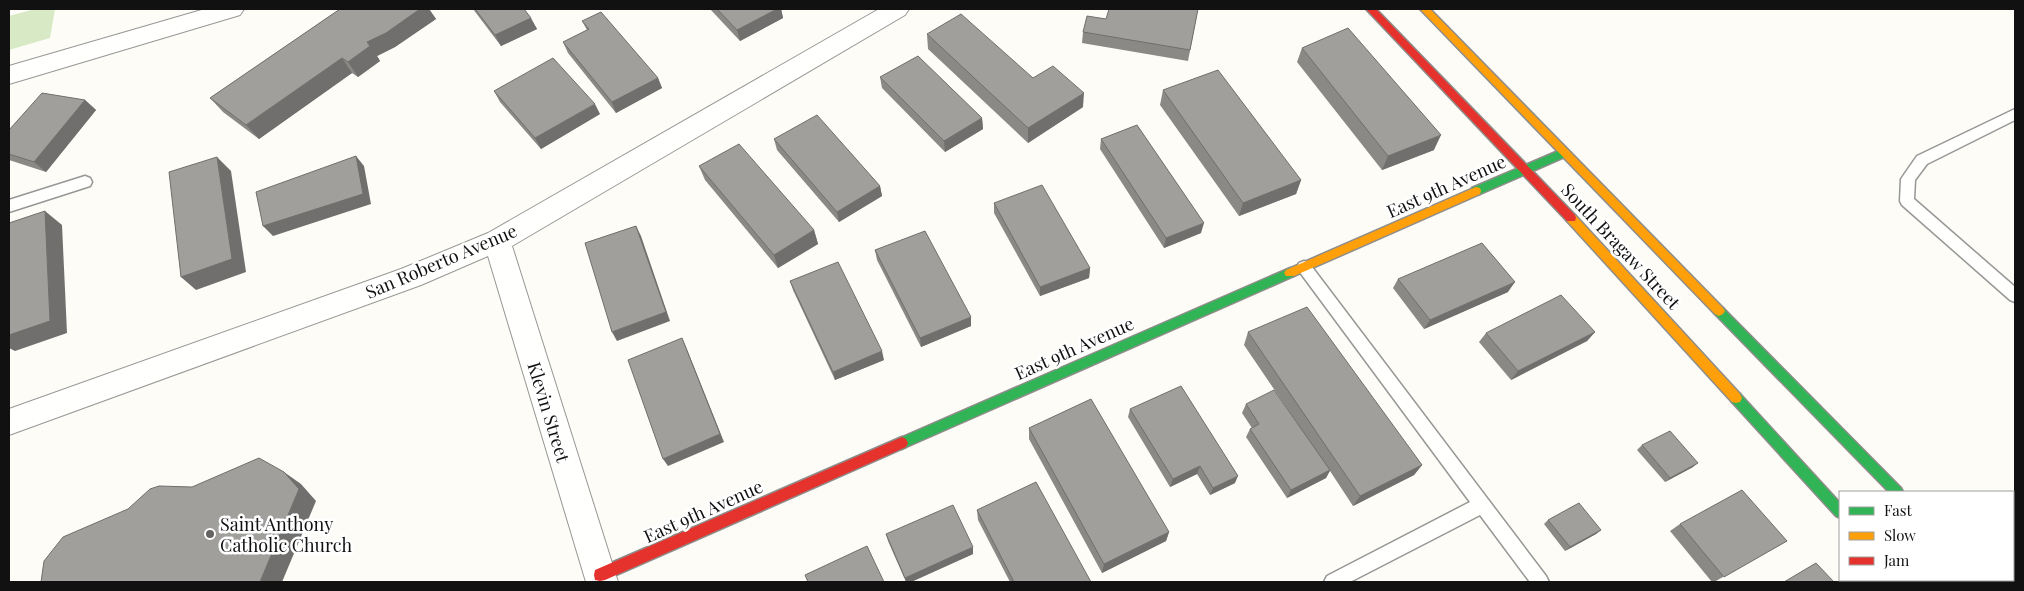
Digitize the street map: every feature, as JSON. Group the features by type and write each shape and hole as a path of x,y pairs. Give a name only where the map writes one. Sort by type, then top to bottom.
{"main road":[{"name":"South Bragaw Street","path":"1371,9 1527,170 1839,511"},
{"name":"South Bragaw Street","path":"1425,9 1562,153 1896,491"},
{"name":"East 9th Avenue","path":"601,579 1562,153"}],"street":[{"path":"9,75 201,13 232,9"},
{"name":"San Roberto Avenue","path":"9,422 411,277 497,241 897,9"},
{"name":"Klevin Street","path":"497,241 601,579"}],"lane":[{"path":"2015,114 1922,160 1908,179 1907,201 2015,296"},
{"path":"9,206 85,182"},
{"path":"1304,267 1540,582"},
{"path":"1333,582 1482,505"}],"green space":[{"path":"35,9 55,9 50,38 9,50 9,16"}],"building":[{"path":"340,9 420,9 386,33 367,42 370,46 348,62 342,58 246,125 210,98"},
{"path":"475,9 524,9 531,18 495,35"},
{"path":"717,9 777,9 737,30"},
{"path":"1109,9 1198,9 1190,50 1083,32 1087,16 1106,19"},
{"path":"601,12 658,78 612,102 563,42 589,29 582,21"},
{"path":"961,14 1033,78 1053,66 1084,93 1028,128 927,34"},
{"path":"1348,28 1441,135 1388,156 1302,48"},
{"path":"918,56 982,118 944,141 880,77"},
{"path":"553,58 595,104 535,138 494,91"},
{"path":"1218,70 1301,180 1243,203 1163,90"},
{"path":"42,93 85,100 34,162 9,154 9,130"},
{"path":"817,115 880,186 837,212 774,139"},
{"path":"1137,125 1204,223 1166,238 1101,139"},
{"path":"739,144 814,230 774,255 699,166"},
{"path":"356,156 363,194 263,226 256,192"},
{"path":"217,157 232,259 181,277 169,172"},
{"path":"1042,185 1090,268 1040,287 994,203"},
{"path":"45,211 50,321 9,335 9,223"},
{"path":"636,226 666,312 612,332 585,243"},
{"path":"925,231 971,317 920,338 875,250"},
{"path":"1482,243 1515,282 1430,320 1398,279"},
{"path":"838,262 882,351 833,372 790,281"},
{"path":"1561,295 1595,332 1518,371 1486,333"},
{"path":"1307,307 1422,465 1360,496 1248,332"},
{"path":"682,338 720,434 663,459 628,360"},
{"path":"1181,386 1238,476 1213,488 1200,466 1173,479 1130,409"},
{"path":"1274,390 1330,470 1291,490 1250,429 1259,424 1246,404"},
{"path":"1091,399 1169,532 1104,564 1029,428"},
{"path":"1670,431 1698,463 1670,478 1642,445"},
{"name":"Saint Anthony Catholic Church","path":"259,458 284,472 299,489 260,582 41,582 44,561 63,537 128,509 150,489 159,486 192,487"},
{"path":"1036,482 1091,582 1014,582 977,510"},
{"path":"1742,490 1787,541 1724,577 1680,524"},
{"path":"1579,503 1601,530 1570,547 1548,520"},
{"path":"953,505 973,547 905,578 886,534"},
{"path":"867,546 884,582 808,582 805,575"},
{"path":"1816,563 1834,582 1784,582"}],"traffic: fast":[{"path":"1476,191 1563,153"},
{"path":"902,443 1290,273"},
{"path":"1719,311 1896,491"},
{"path":"1736,398 1839,511"}],"traffic: slow":[{"path":"1425,9 1719,311"},
{"path":"1290,273 1476,191"},
{"path":"1571,218 1736,398"}],"traffic: jam":[{"path":"1371,9 1571,218"},
{"path":"600,575 902,443"}],"place":[{"name":"Saint Anthony Catholic Church","path":"210,534"}]}
